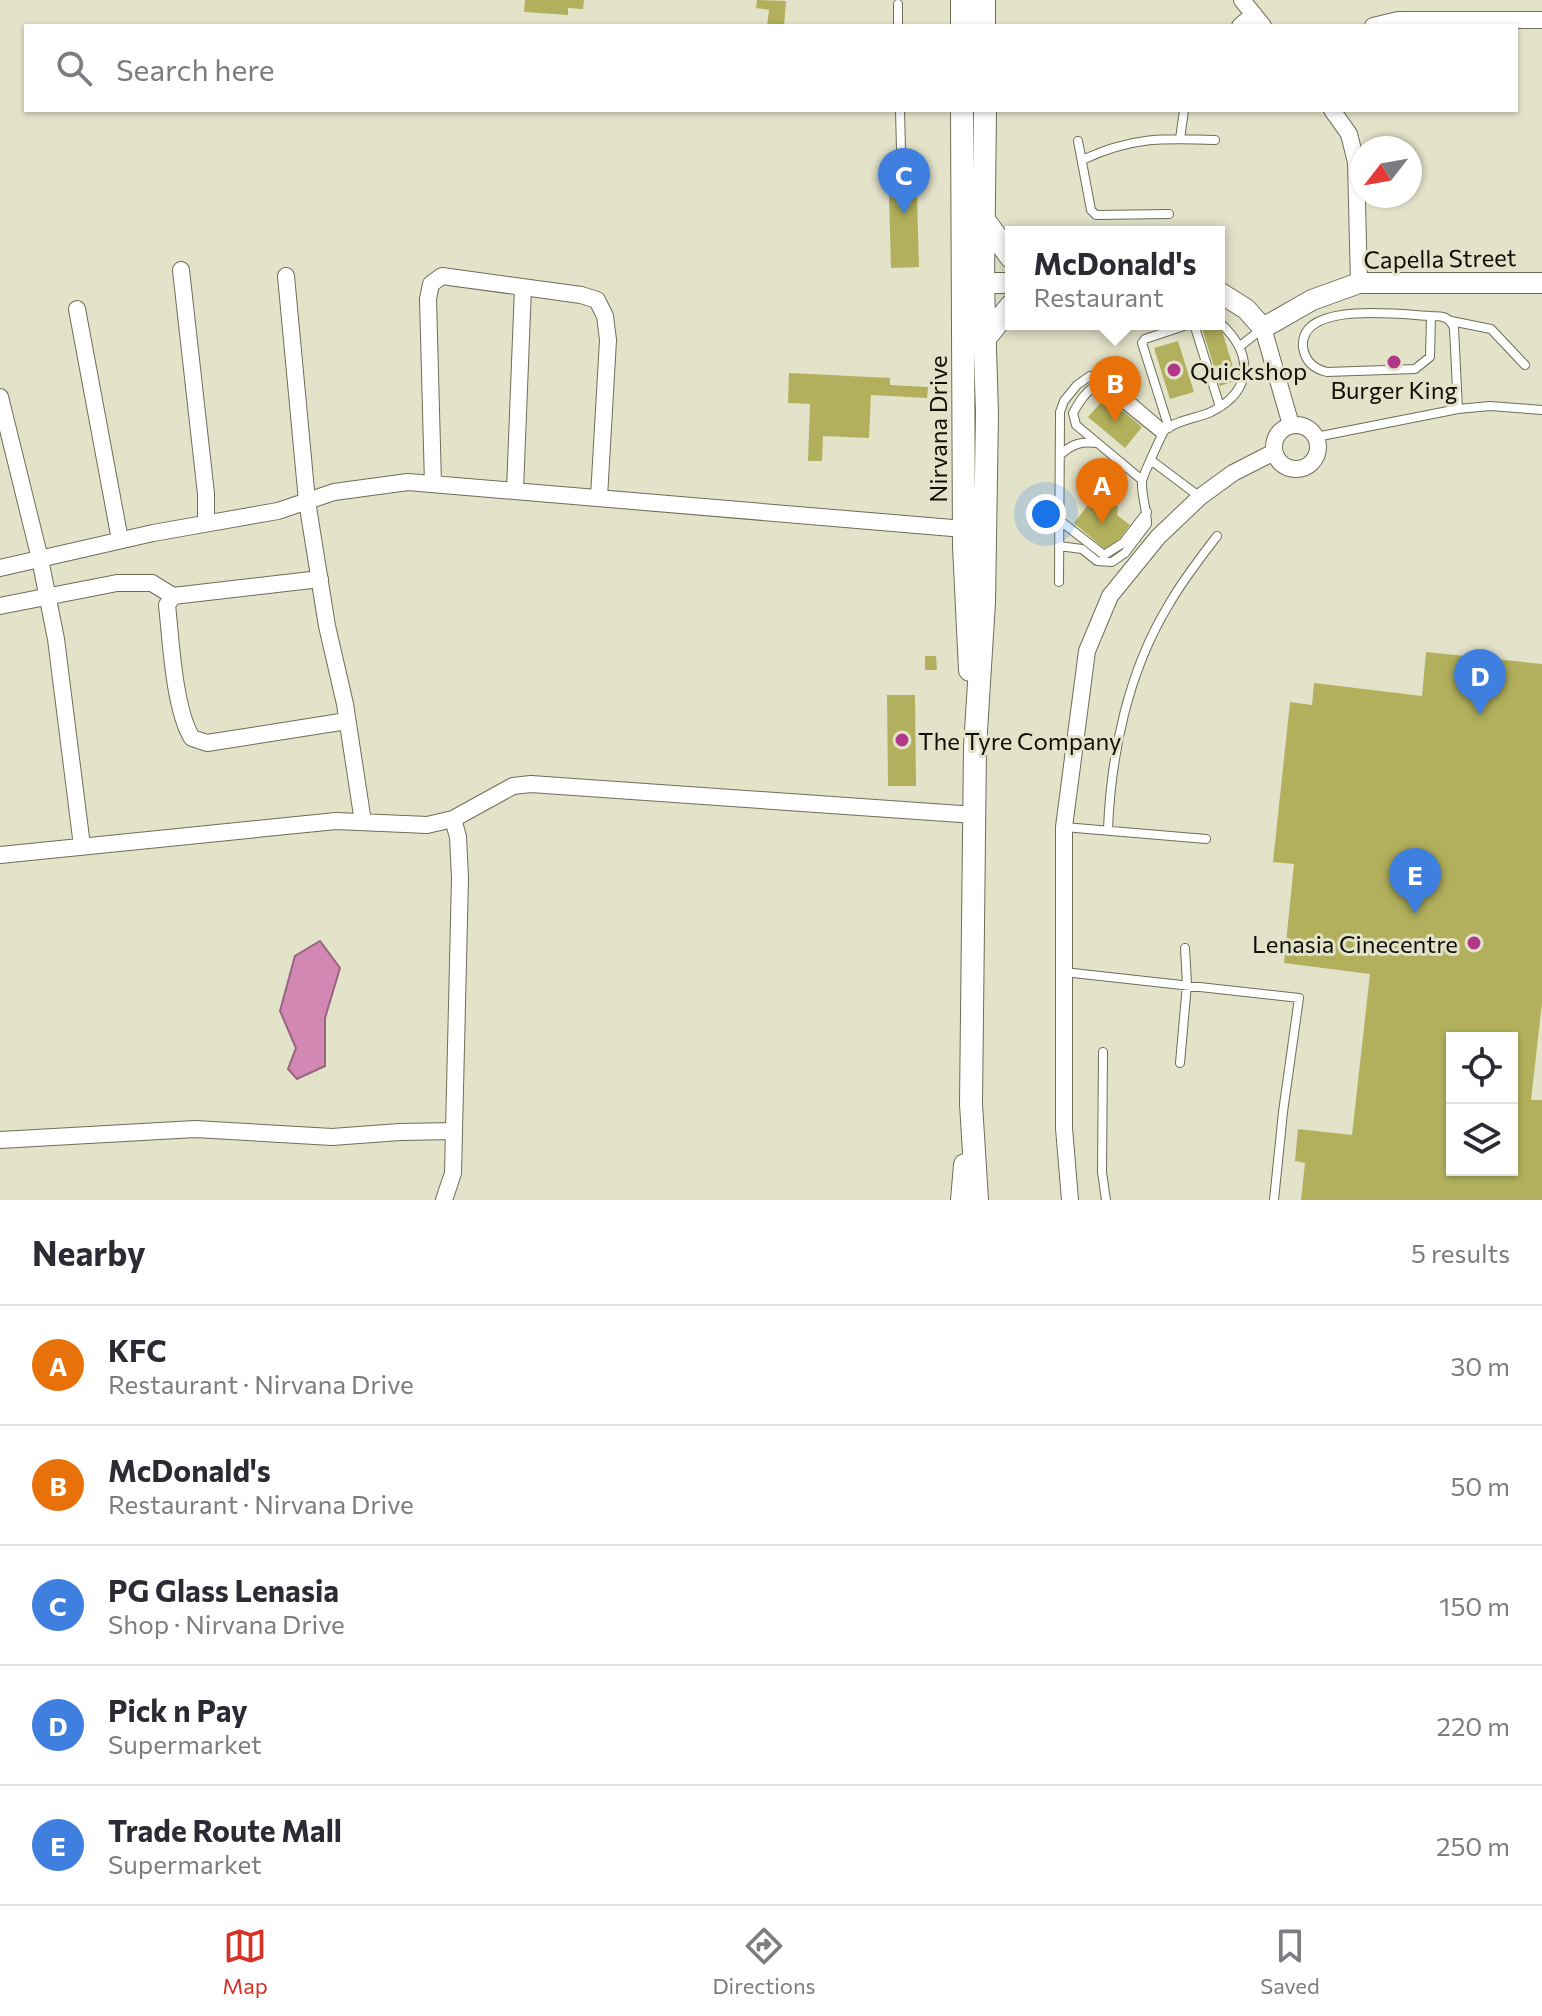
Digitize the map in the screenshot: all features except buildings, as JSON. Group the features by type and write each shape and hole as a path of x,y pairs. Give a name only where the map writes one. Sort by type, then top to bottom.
{"main road":[{"path":"962,0 962,24"},
{"path":"984,0 984,24"},
{"name":"Nirvana Drive","path":"962,112 972,283 964,529 975,747"},
{"name":"Nirvana Drive","path":"977,1200 971,1104 975,747 984,602 987,413 985,338 972,283 984,220 985,112"},
{"path":"984,220 1005,249"},
{"path":"985,338 1005,313"},
{"name":"Nirvana Drive","path":"962,1200 971,1104"}],"street":[{"path":"1242,0 1258,20"},
{"path":"1381,24 1398,20 1542,20"},
{"path":"1333,112 1349,134 1356,162 1359,283"},
{"path":"181,270 206,494 206,523"},
{"path":"286,276 307,501 363,822"},
{"path":"433,484 428,299 431,284 442,276 581,295 597,300 605,316 608,340 599,497"},
{"path":"972,283 1005,283"},
{"name":"Capella Street","path":"1263,328 1312,300 1359,283 1542,283"},
{"path":"515,490 523,287"},
{"path":"1225,296 1246,309 1263,328 1291,425"},
{"path":"77,309 120,540"},
{"path":"0,397 40,559 56,639 82,846"},
{"path":"1291,425 1305,427 1316,437 1315,458 1304,468 1296,469 1282,464 1274,452 1275,438 1291,425"},
{"path":"1070,1200 1064,1128 1064,827 1087,651 1110,596 1158,537 1200,497 1233,473 1274,452"},
{"path":"0,568 120,540 278,511 334,492 408,482 964,529"},
{"path":"0,606 117,583 152,583 173,596 320,579"},
{"path":"173,596 167,605 173,657 185,728 192,738 207,743 347,721"},
{"path":"0,855 336,821 427,825 453,819 506,789 531,784 975,815"},
{"path":"444,1200 453,1173 460,878 458,837 453,819"},
{"path":"0,1140 195,1129 332,1137 454,1131"}],"lane":[{"path":"898,4 898,24"},
{"path":"900,112 901,150"},
{"path":"1180,139 1184,112"},
{"path":"1082,160 1121,144 1180,139 1215,140"},
{"path":"1078,141 1091,210 1096,215 1169,214"},
{"path":"1431,316 1430,357 1415,369 1327,372 1316,370 1307,360 1303,346 1305,333 1324,317 1341,314 1444,316 1451,321 1491,329 1525,365"},
{"path":"1451,321 1454,328 1458,409"},
{"path":"1239,347 1263,328"},
{"path":"1059,546 1082,549 1097,561 1112,562 1125,553 1147,524 1142,480 1165,431 1142,343 1145,339 1173,330"},
{"path":"1194,330 1220,407"},
{"path":"1165,431 1220,407 1240,388 1245,371 1239,347 1225,330"},
{"path":"1059,582 1060,412 1064,401 1077,385 1090,376 1101,375 1165,431"},
{"path":"1142,480 1076,425 1073,413 1097,385 1108,389 1165,431"},
{"path":"1316,437 1458,409 1490,406 1542,410"},
{"path":"1060,455 1075,443 1098,443"},
{"path":"1152,461 1200,497"},
{"path":"1059,520 1104,555 1123,543 1147,511"},
{"path":"1108,829 1112,778 1134,683 1166,608 1217,536"},
{"path":"1064,827 1206,839"},
{"path":"1180,1063 1187,984 1185,948"},
{"path":"1064,972 1299,998 1274,1200"},
{"path":"1103,1052 1102,1172 1106,1200"}],"shaded area":[{"path":"320,941 340,968 325,1018 325,1066 297,1079 288,1069 296,1048 280,1011 295,956"}],"place":[{"name":"PG Glass Lenasia","path":"904,214"},
{"name":"Burger King","path":"1394,362"},
{"name":"Quickshop","path":"1174,370"},
{"name":"McDonald's","path":"1115,422"},
{"name":"KFC","path":"1102,524"},
{"name":"Pick n Pay","path":"1480,715"},
{"name":"The Tyre Company","path":"902,740"},
{"name":"Trade Route Mall","path":"1415,914"},
{"name":"Lenasia Cinecentre","path":"1474,943"}]}
